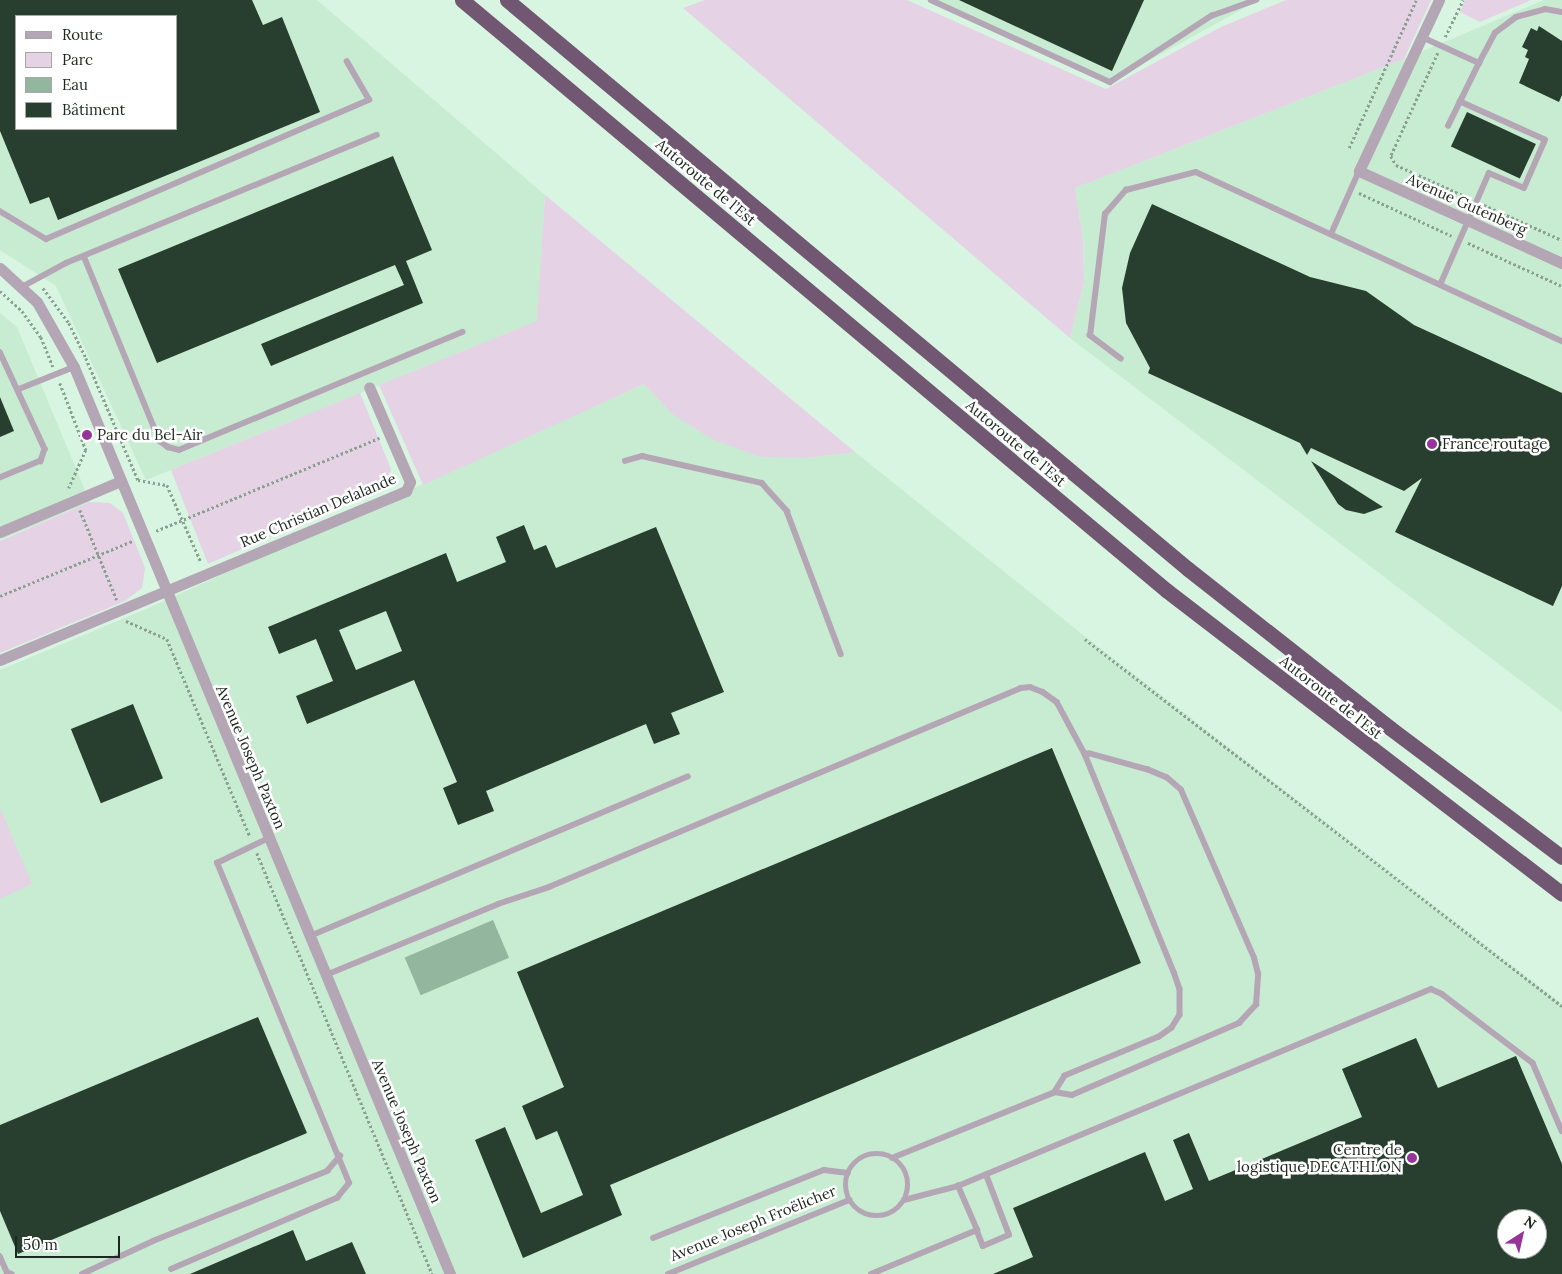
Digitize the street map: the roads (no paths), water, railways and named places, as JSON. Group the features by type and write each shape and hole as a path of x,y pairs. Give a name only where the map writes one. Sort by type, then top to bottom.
{"highway":[{"name":"Autoroute de l’Est","path":"462,0 1166,590 1562,894"},
{"name":"Autoroute de l’Est","path":"507,0 1188,569 1390,728 1562,857"}],"street":[{"path":"1359,171 1439,0"},
{"name":"Avenue Gutenberg","path":"1359,171 1562,262"},
{"name":"Avenue Joseph Paxton","path":"0,268 37,302 74,367 450,1274"},
{"name":"Rue Christian Delalande","path":"166,591 406,491 410,482 369,386"},
{"path":"0,532 121,481"},
{"path":"0,660 166,591"}],"lane":[{"path":"931,0 1110,82 1211,16 1256,0"},
{"path":"1448,126 1495,33 1516,16 1545,9 1562,12"},
{"path":"1422,37 1479,63"},
{"path":"0,211 46,239 368,100 347,62"},
{"path":"1440,284 1489,172 1524,188 1545,140 1460,102"},
{"path":"22,287 84,256 377,135"},
{"path":"1331,234 1359,171"},
{"path":"1121,359 1090,336 1105,214 1126,190 1196,172 1562,341"},
{"path":"84,256 160,441 168,448 179,450 462,332"},
{"path":"0,352 19,389 45,449 41,461 0,478"},
{"path":"19,389 74,367"},
{"path":"364,373 369,386"},
{"path":"625,460 642,456 762,483 787,511 841,654"},
{"path":"326,975 498,904 549,887 1021,688 1030,687 1043,692 1057,702 1085,754 1174,972 1181,1004 1180,1015 1172,1028 1159,1037 1065,1076 1055,1092 892,1158"},
{"path":"1055,1092 1063,1096 1072,1095 1239,1023 1256,1005 1259,991 1254,958 1181,790 1167,778 1148,770 1085,754"},
{"path":"310,936 688,776"},
{"path":"171,1269 337,1198 349,1183 340,1156 217,864 269,838"},
{"path":"904,1200 908,1181 900,1164 892,1158 872,1154 862,1158 848,1173 846,1182 849,1200 863,1213 872,1216 891,1213 904,1200 958,1186 986,1175 1431,989 1442,994 1533,1063 1562,1131"},
{"path":"81,1274 153,1241 327,1171 340,1156"},
{"path":"653,1238 824,1170 848,1173"},
{"path":"958,1186 983,1246 1009,1235 986,1175"},
{"name":"Avenue Joseph Froëlicher","path":"671,1273 849,1200"},
{"path":"871,1274 977,1230"},
{"path":"0,1256 7,1272 12,1274"}],"water":[{"path":"493,920 509,958 421,995 405,958"}],"place":[{"name":"Parc du Bel-Air","path":"87,435"},
{"name":"France routage","path":"1432,444"},
{"name":"Centre de logistique DECATHLON","path":"1412,1158"}]}
